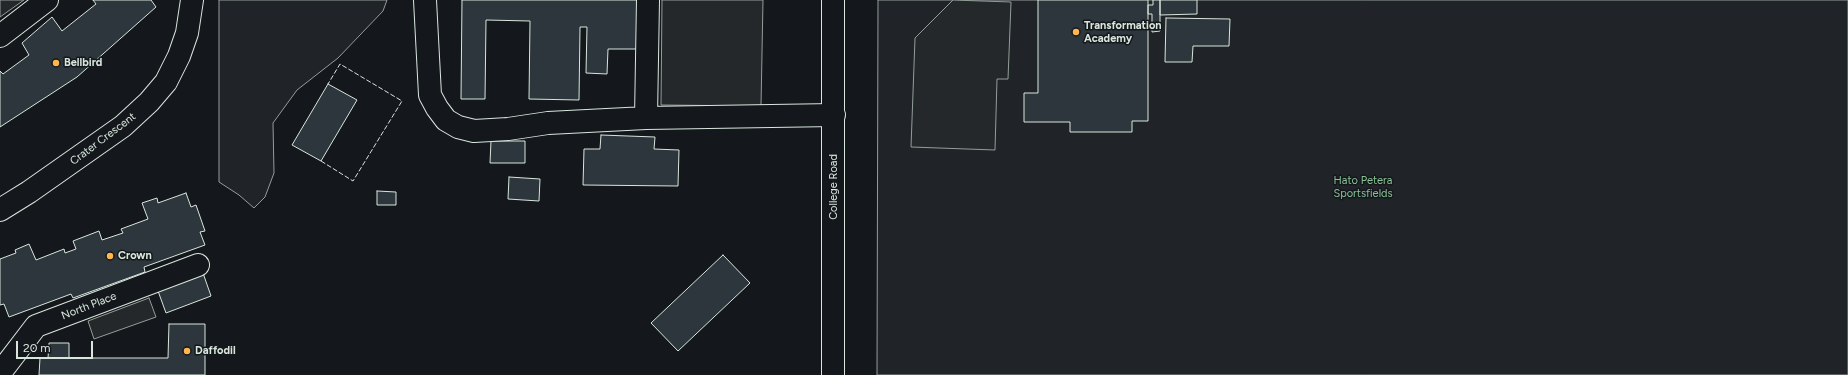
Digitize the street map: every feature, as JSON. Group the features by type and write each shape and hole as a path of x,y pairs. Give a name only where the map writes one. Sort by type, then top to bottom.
{"main road":[{"path":"0,36 47,0"},
{"name":"Crater Crescent","path":"0,210 29,192 123,126 149,102 166,82 179,56 187,33 192,0"},
{"path":"425,0 430,96 446,120 458,127 474,131 508,129 548,123 646,118 834,115"},
{"path":"646,118 648,0"},
{"name":"College Road","path":"833,0 833,375"},
{"name":"North Place","path":"0,373 36,326 198,265"}],"green space":[{"path":"219,0 387,0 383,11 338,58 297,90 273,123 274,173 265,197 254,208 239,195 219,182"},
{"name":"Hato Petera Sportsfields","path":"878,0 1848,0 1848,375 877,375"}],"shaded area":[{"path":"0,0 24,0 0,17"},
{"path":"662,0 763,0 761,106 661,105"},
{"path":"953,0 1011,2 1008,79 997,79 995,150 911,147 915,38"},
{"path":"149,298 156,317 94,339 88,321"}],"building":[{"name":"Bellbird","path":"93,0 151,0 156,7 77,77 0,127 0,71 3,74 29,55 22,43 52,17 62,31 96,4"},
{"path":"462,0 642,0 641,49 608,49 607,74 586,73 587,27 580,27 579,100 529,99 530,21 486,20 485,99 461,99"},
{"path":"1038,0 1148,0 1148,121 1132,121 1132,132 1070,132 1070,122 1024,122 1024,93 1038,93"},
{"path":"1153,0 1160,0 1160,31 1152,32 1152,14 1148,14 1148,5 1153,5"},
{"path":"1160,0 1197,0 1197,14 1160,15"},
{"path":"1166,18 1230,19 1229,46 1193,46 1192,62 1165,62"},
{"path":"328,84 357,100 321,161 292,145"},
{"path":"601,135 655,137 654,149 679,150 678,186 583,185 584,149 600,149"},
{"path":"491,141 525,141 525,163 490,163"},
{"path":"509,177 540,179 539,201 508,199"},
{"path":"377,191 396,192 396,205 377,205"},
{"name":"Crown","path":"186,193 191,207 196,205 205,231 200,232 205,245 144,267 145,272 73,298 71,294 9,317 4,304 0,305 0,259 16,253 15,250 29,244 36,260 64,249 65,253 76,249 73,241 99,231 102,240 123,233 121,229 148,219 142,203 157,198 158,203"},
{"path":"723,255 750,283 678,351 651,323"},
{"path":"203,273 211,296 166,313 158,291"},
{"name":"Daffodil","path":"169,324 205,324 205,375 39,375 40,358 48,358 49,343 69,343 69,358 168,358"}],"fence":[{"path":"321,161 353,181 402,101 340,64 328,84"}],"place":[{"name":"Transformation Academy","path":"1076,32"},
{"name":"Bellbird","path":"56,63"},
{"name":"Crown","path":"110,256"},
{"name":"Daffodil","path":"187,351"}]}
